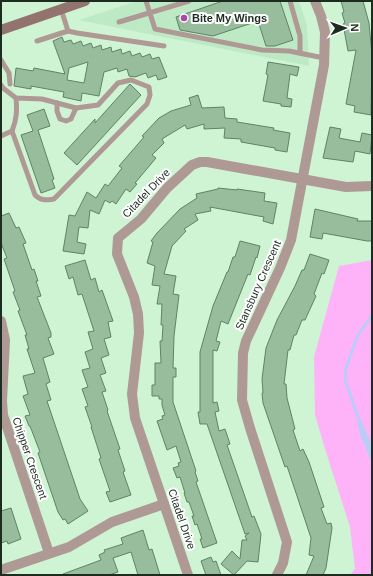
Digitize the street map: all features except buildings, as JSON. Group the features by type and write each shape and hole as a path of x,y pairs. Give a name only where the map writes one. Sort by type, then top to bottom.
{"main road":[{"path":"1,30 85,1"}],"street":[{"name":"Stansbury Crescent","path":"277,575 283,564 287,542 242,400 243,360 246,341 280,268 291,240 324,58 325,32 315,1"},
{"name":"Citadel Drive","path":"188,575 135,418 132,394 139,333 138,314 134,296 117,254 118,238 141,219 167,188 192,165 196,164 207,162 346,187 372,186"},
{"name":"Chipper Crescent","path":"1,321 5,340 2,402 3,416 49,553"},
{"path":"1,570 69,547 112,522 164,504"}],"lane":[{"path":"146,1 155,29 262,50 289,51 324,58"},
{"path":"119,22 189,1"},
{"path":"290,1 300,36 300,53"},
{"path":"61,9 68,31"},
{"path":"37,41 68,31 164,46"},
{"path":"1,60 9,72 10,84"},
{"path":"1,85 16,98 42,99 76,108 98,105 118,83 131,80 149,87 150,95 147,104 54,199 40,199 35,195 12,131 16,120 16,98"},
{"path":"57,103 57,111 60,119 66,121 70,119 76,108"},
{"path":"1,136 12,131"}],"shaded area":[{"path":"137,1 299,1 307,25 309,66 79,20"},
{"path":"372,260 372,575 350,575 355,569 350,527 315,415 314,357 339,266"}],"water":[{"path":"359,420 362,422 372,445 372,463 360,435 357,422"}],"waterway":[{"path":"359,420 345,380 346,368 358,335 372,315"}],"place":[{"name":"Bite My Wings","path":"184,18"}]}
